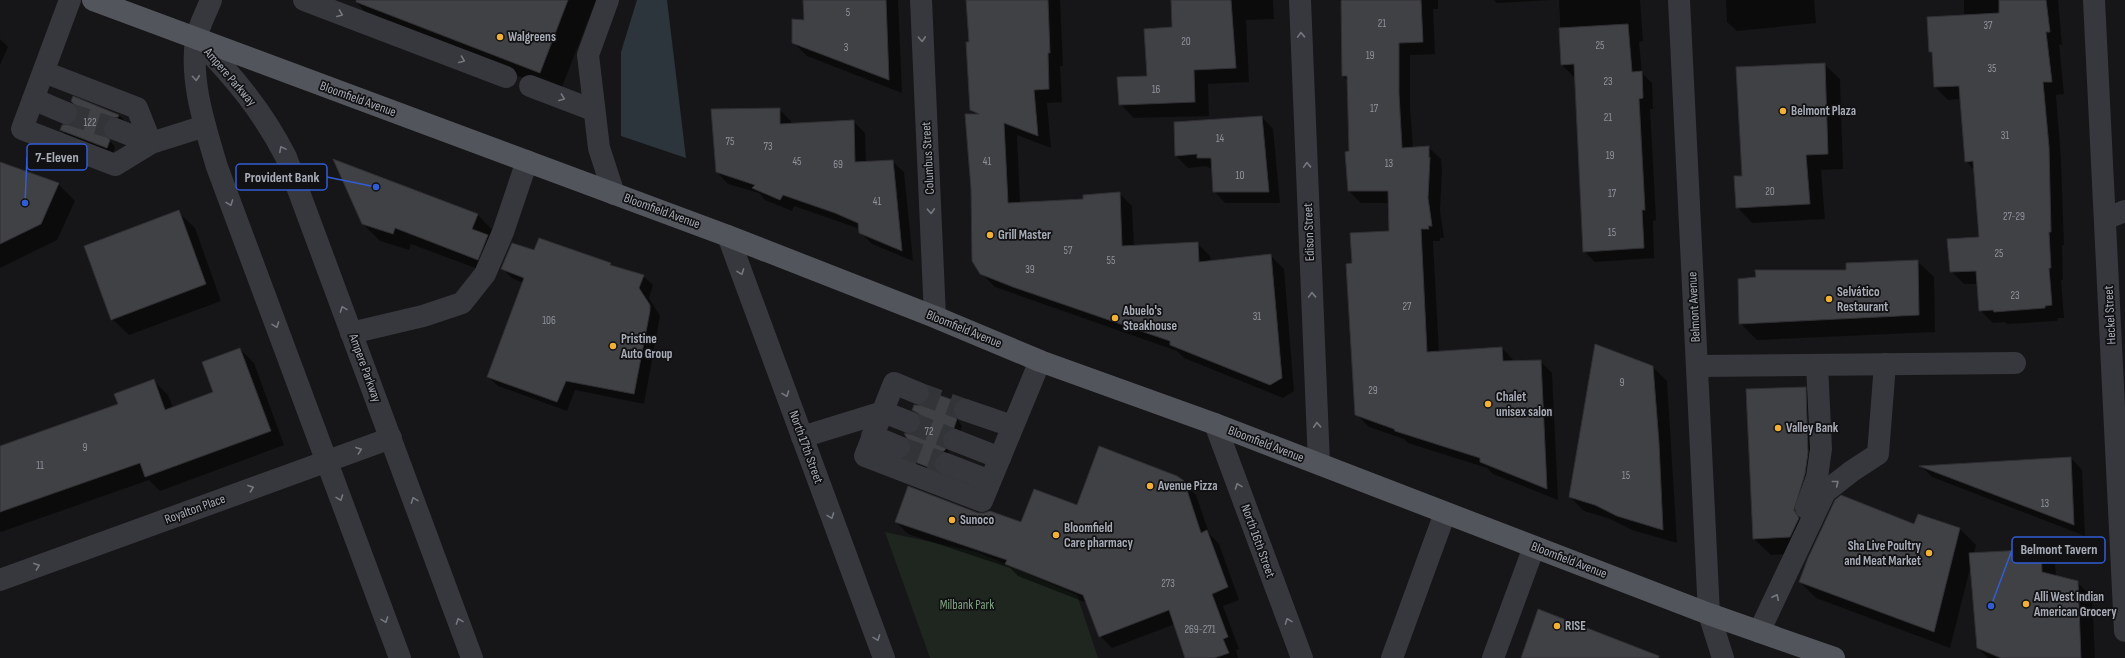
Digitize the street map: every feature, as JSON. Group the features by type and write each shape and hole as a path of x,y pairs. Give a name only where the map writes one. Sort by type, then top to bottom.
{"main road":[{"name":"Bloomfield Avenue","path":"93,0 121,5 196,39 728,236 935,317 1040,361 1215,424 1709,614 1834,658"}],"street":[{"path":"70,0 22,129 115,165 151,144 205,126"},
{"path":"196,39 211,0"},
{"path":"304,0 506,77"},
{"path":"608,0 588,55 593,110 599,148 614,194"},
{"name":"Columbus Street","path":"920,0 935,317"},
{"name":"Edison Street","path":"1300,0 1319,464"},
{"name":"Belmont Avenue","path":"1679,0 1709,614 1722,658"},
{"name":"Heckel Street","path":"2094,0 2125,631"},
{"name":"Ampere Parkway","path":"196,39 196,78 205,126 217,167 400,658"},
{"name":"Ampere Parkway","path":"196,39 246,92 262,114 284,151 472,658"},
{"path":"44,72 137,108 151,144"},
{"path":"530,86 593,110"},
{"path":"33,100 66,113"},
{"path":"115,129 151,144"},
{"path":"352,333 423,316 462,303 485,274 503,232 527,162"},
{"path":"2105,219 2125,211"},
{"name":"North 17th Street","path":"728,236 884,658"},
{"path":"918,393 894,383 865,456 982,500 1040,361"},
{"path":"1697,366 2015,363"},
{"path":"1759,632 1805,531 1825,492 1852,471 1878,454 1885,364"},
{"path":"1805,531 1806,503 1817,477 1821,449 1818,365"},
{"path":"965,410 1012,426"},
{"path":"802,437 883,412 909,422"},
{"name":"North 16th Street","path":"1215,424 1302,658"},
{"path":"872,436 899,447"},
{"name":"Royalton Place","path":"0,580 391,438"},
{"path":"954,440 1000,458"},
{"path":"946,464 990,481"},
{"path":"1392,658 1445,513"},
{"path":"1493,658 1534,547"}],"green space":[{"name":"Milbank Park","path":"885,532 977,552 1077,595 1098,658 930,658"}],"shaded area":[{"path":"637,0 667,0 686,158 621,136 621,52"}],"building":[{"name":"Walgreens","path":"356,0 568,0 540,73 356,2"},
{"path":"803,0 886,0 889,80 792,43 792,19 804,20"},
{"path":"966,0 1048,0 1050,53 1048,53 1049,89 1034,90 1038,136 1004,123 1008,203 1083,199 1083,195 1120,192 1122,246 1198,242 1199,262 1271,254 1282,378 1270,385 1170,345 1170,341 1013,287 980,274 972,261 971,189 965,114 979,114 970,110 966,42 969,42"},
{"path":"1171,0 1231,0 1236,68 1194,70 1195,102 1119,105 1117,77 1147,76 1144,29 1172,27"},
{"path":"1341,0 1421,0 1423,42 1399,43 1399,94 1402,148 1429,146 1429,158 1430,157 1428,198 1432,226 1428,226 1429,229 1421,229 1427,352 1502,347 1503,361 1541,360 1547,489 1480,462 1480,458 1395,431 1394,429 1355,415 1346,264 1352,263 1350,233 1389,231 1388,191 1348,191 1345,152 1349,151 1347,76 1342,76"},
{"path":"1999,0 2046,0 2050,32 2046,32 2052,82 2043,82 2049,147 2051,232 2049,232 2051,268 2049,268 2052,305 2045,306 2045,308 1994,312 1993,310 1979,311 1976,271 1950,272 1947,239 1979,237 1973,161 1965,162 1959,86 1934,87 1932,52 1929,52 1927,17 1999,13"},
{"path":"1628,24 1632,72 1642,71 1643,98 1639,99 1645,210 1642,210 1644,248 1583,252 1574,64 1561,65 1559,28"},
{"name":"Belmont Plaza","path":"1825,63 1828,154 1806,155 1810,204 1736,208 1734,176 1742,176 1736,67"},
{"path":"73,96 119,115 118,117 108,119 103,125 103,131 110,140 107,148 60,130 62,125 73,123 78,118 76,106 71,101"},
{"path":"780,108 780,124 854,120 855,162 893,160 902,251 859,233 858,223 835,213 783,195 780,200 752,188 755,185 716,172 711,109"},
{"path":"1262,116 1269,192 1213,192 1211,158 1197,158 1197,154 1175,156 1174,122"},
{"path":"333,159 478,214 472,229 488,235 478,260 395,228 393,234 362,224"},
{"path":"0,162 59,183 41,224 0,244"},
{"path":"179,210 206,284 111,320 84,246"},
{"path":"539,238 611,263 610,265 644,275 639,288 650,305 650,311 634,394 566,381 557,402 487,377 524,278 501,269 512,243 534,250"},
{"name":"Selvático Restaurant","path":"1918,260 1919,315 1739,324 1738,279 1756,277 1755,270 1846,270 1846,263"},
{"path":"1595,344 1653,366 1659,443 1663,530 1617,516 1595,505 1569,497"},
{"path":"240,348 271,431 145,477 140,463 0,512 0,446 118,404 114,394 154,379 165,410 213,392 202,362"},
{"name":"Valley Bank","path":"1806,387 1808,453 1805,474 1794,510 1799,518 1790,537 1753,539 1746,389"},
{"path":"930,392 956,401 953,412 957,419 954,428 947,430 943,435 942,442 946,449 935,459 935,470 905,458 910,452 911,446 904,433 911,434 917,431 921,426 919,414 912,410 914,405 926,403"},
{"path":"1099,446 1177,476 1184,481 1201,533 1207,530 1228,587 1212,594 1228,637 1223,639 1229,653 1214,658 1185,658 1169,610 1099,637 1083,595 1005,564 1007,560 895,522 908,486 978,513 990,511 1021,522 1034,489 1077,505"},
{"path":"2071,457 2074,525 1919,466"},
{"path":"1841,495 1914,524 1918,514 1960,528 1934,632 1799,582 1808,558 1835,500"},
{"path":"2041,549 2042,572 2078,581 2081,658 2001,658 1977,648 1969,553"},
{"name":"RISE","path":"1538,609 1659,656 1658,658 1521,658"}],"tunnel":[{"path":"66,113 115,129"},
{"path":"918,393 965,410"},
{"path":"909,422 954,440"},
{"path":"899,447 946,464"}],"place":[{"name":"Walgreens","path":"500,37"},
{"name":"Belmont Plaza","path":"1783,111"},
{"name":"Provident Bank","path":"376,187"},
{"name":"7-Eleven","path":"25,203"},
{"name":"Grill Master","path":"990,235"},
{"name":"Selvático Restaurant","path":"1829,299"},
{"name":"Abuelo's Steakhouse","path":"1115,318"},
{"name":"Pristine Auto Group","path":"613,346"},
{"name":"Chalet unisex salon","path":"1488,404"},
{"name":"Valley Bank","path":"1778,428"},
{"name":"Avenue Pizza","path":"1150,486"},
{"name":"Sunoco","path":"952,520"},
{"name":"Bloomfield Care pharmacy","path":"1056,535"},
{"name":"Sha Live Poultry and Meat Market","path":"1929,553"},
{"name":"Alli West Indian American Grocery","path":"2026,604"},
{"name":"Belmont Tavern","path":"1991,606"},
{"name":"RISE","path":"1557,626"}]}
